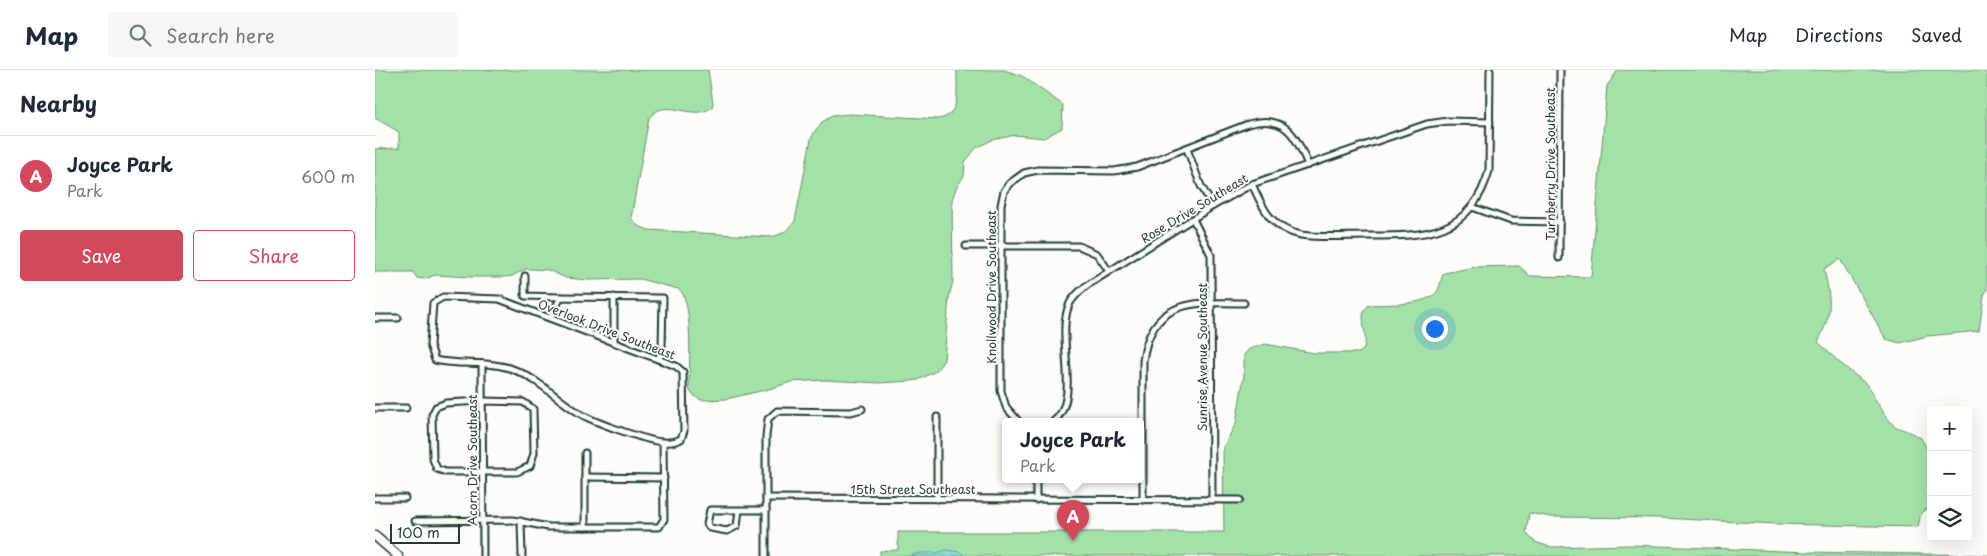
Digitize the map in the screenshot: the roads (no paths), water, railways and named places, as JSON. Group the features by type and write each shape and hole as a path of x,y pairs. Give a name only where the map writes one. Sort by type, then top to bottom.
{"main road":[{"path":"375,536 398,556"}],"street":[{"path":"1252,184 1263,209 1276,225 1293,234 1311,236 1415,236 1427,234 1449,225 1472,207 1483,189 1489,170 1490,70"},
{"name":"Turnberry Drive Southeast","path":"1559,258 1560,70"},
{"name":"Knollwood Drive Southeast","path":"1016,418 1006,407 1001,391 1000,246 1002,198 1009,184 1018,176 1038,170 1125,170 1137,168 1248,124 1270,122 1283,126 1294,134 1308,165"},
{"name":"Rose Drive Southeast","path":"1057,418 1062,413 1066,400 1066,321 1068,308 1079,292 1109,271 1252,184 1427,124 1490,122"},
{"path":"1187,149 1201,186 1213,206"},
{"path":"1472,207 1511,221 1560,222"},
{"name":"Sunrise Avenue Southeast","path":"1193,219 1211,255 1212,500"},
{"path":"965,246 1079,246 1093,251 1109,271"},
{"path":"525,276 525,296 663,298 662,348 659,359"},
{"path":"549,318 561,296"},
{"name":"Overlook Drive Southeast","path":"443,297 499,299 549,318 659,359 676,366 683,372 684,431 681,439 674,442 663,442 636,435 581,414 539,383 514,370 482,364 435,360 430,345 433,303 443,297"},
{"path":"613,297 614,342"},
{"path":"1143,418 1143,361 1145,343 1153,327 1160,319 1175,308 1194,303 1244,303"},
{"path":"375,318 398,318"},
{"name":"Acorn Drive Southeast","path":"482,364 483,556"},
{"path":"482,401 523,402 533,409 534,452 530,466 517,472 482,470 446,472 437,469 433,459 431,415 436,407 445,402 482,401"},
{"path":"375,408 406,408"},
{"path":"766,556 766,428 771,414 777,411 851,412 862,409"},
{"path":"937,416 937,499"},
{"path":"415,521 521,521 548,527 659,527 664,519 663,442"},
{"path":"585,453 585,527"},
{"path":"585,477 664,478"},
{"path":"1036,483 1036,500"},
{"path":"1143,483 1143,500"},
{"path":"375,498 405,498"},
{"name":"15th Street Southeast","path":"766,498 1240,500"},
{"path":"739,510 737,526 727,531 710,528 707,524 710,510 739,510 766,510"},
{"path":"521,521 522,556"}],"water":[{"path":"946,550 959,552 965,556 910,556 918,553 936,553"}],"place":[{"name":"Joyce Park","path":"1073,541"}]}
